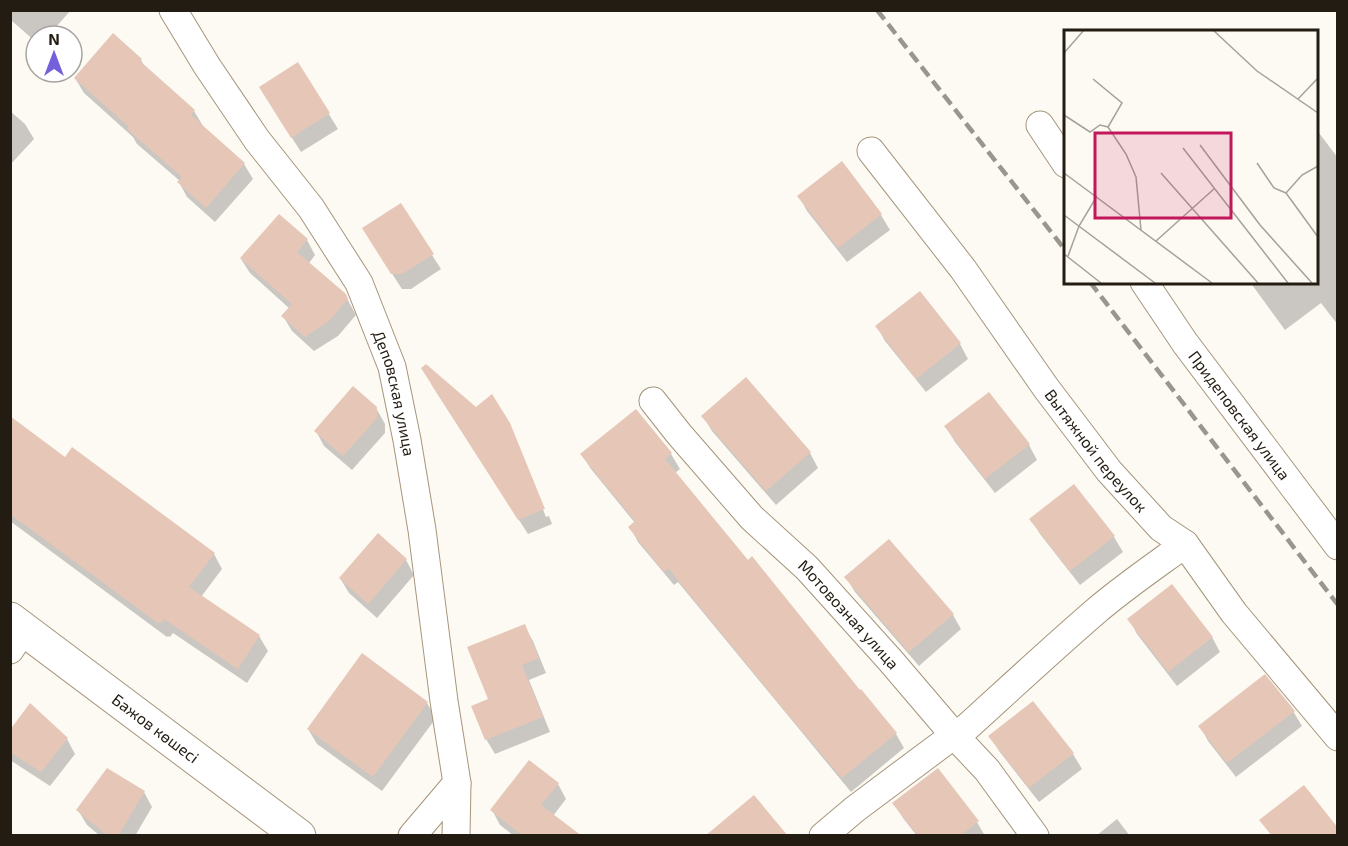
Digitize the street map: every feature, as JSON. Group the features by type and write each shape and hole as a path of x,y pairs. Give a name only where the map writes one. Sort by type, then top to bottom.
{"main road":[{"name":"Бажов көшесі","path":"15,633 299,836"}],"street":[{"name":"Деповская улица","path":"173,10 257,141 311,208 359,283 392,367 422,530 457,783 456,836"},
{"path":"1040,125 1064,161"},
{"name":"Вытяжной переулок","path":"871,151 963,269 1046,388 1109,471 1161,528 1185,544 1234,613 1338,737"},
{"name":"Придеповская улица","path":"1145,284 1185,344 1338,546"},
{"name":"Мотовозная улица","path":"653,401 752,518 807,568 987,770 1035,836"},
{"path":"823,836 855,809 966,728 1098,609 1185,544"},
{"path":"412,836 457,783"}],"building":[{"path":"113,33 142,59 140,61 195,110 191,115 245,163 206,208 177,182 182,177 127,129 129,127 81,84 84,84 84,66"},
{"path":"298,62 330,113 291,138 259,87"},
{"path":"842,161 882,214 838,248 797,196"},
{"path":"401,203 434,254 402,274 391,274 362,228"},
{"path":"279,214 308,239 297,252 346,294 348,299 329,321 305,337 281,316 292,304 240,258"},
{"path":"920,291 961,343 916,379 875,326"},
{"path":"426,364 476,407 492,394 510,423 545,509 518,520 421,368"},
{"path":"746,377 811,452 766,491 701,416"},
{"path":"353,386 377,407 377,418 343,456 314,431"},
{"path":"989,392 1030,444 985,479 944,426"},
{"path":"636,409 672,453 665,459 748,560 752,556 897,733 842,778 668,568 664,572 628,527 635,521 580,454"},
{"path":"10,416 65,457 72,447 215,553 189,587 260,635 238,669 164,619 158,623 10,514"},
{"path":"1074,484 1115,536 1070,571 1029,519"},
{"path":"378,533 407,559 368,604 339,578"},
{"path":"889,539 954,614 909,652 844,577"},
{"path":"1172,584 1213,637 1168,672 1127,619"},
{"path":"525,624 539,658 522,665 543,717 485,740 471,706 488,699 467,647"},
{"path":"362,653 428,702 373,777 307,729"},
{"path":"1265,674 1295,711 1227,763 1198,726"},
{"path":"1033,701 1074,753 1029,788 988,736"},
{"path":"30,703 68,738 41,772 10,752 10,730"},
{"path":"529,760 559,783 541,805 582,836 523,836 490,810"},
{"path":"107,768 145,791 118,836 108,836 76,810"},
{"path":"938,768 979,821 960,836 918,836 892,803"},
{"path":"1304,785 1338,828 1338,836 1272,836 1259,820"},
{"path":"754,795 788,836 705,836"}],"railway":[{"path":"877,10 1064,248"},
{"path":"1092,284 1338,605"}]}
